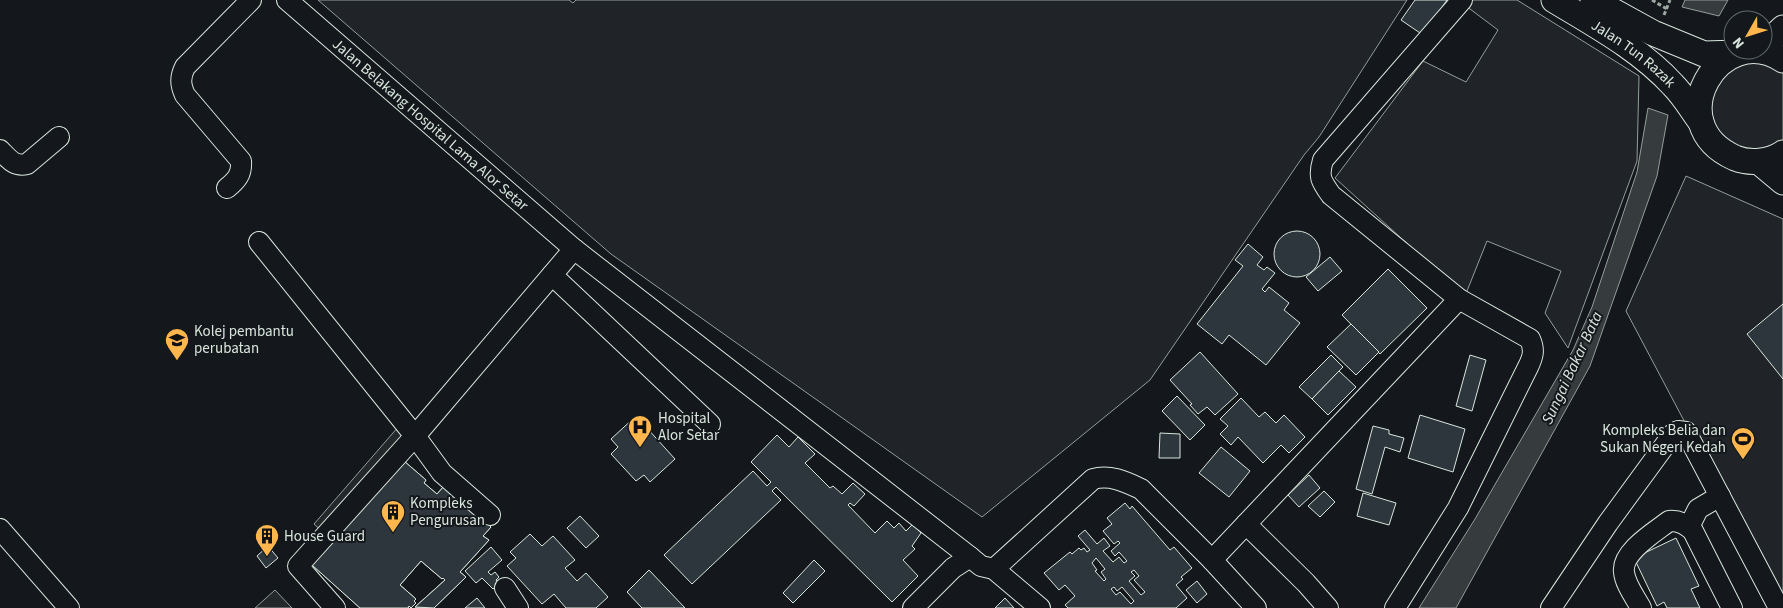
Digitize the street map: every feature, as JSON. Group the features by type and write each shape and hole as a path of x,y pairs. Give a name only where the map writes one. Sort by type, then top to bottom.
{"main road":[{"name":"Jalan Tun Razak","path":"1554,0 1646,59 1674,85 1701,122 1710,140 1724,153 1741,160 1759,162"},
{"name":"Jalan Tun Razak","path":"1593,0 1653,33 1704,54 1723,53"},
{"path":"1773,36 1783,28"},
{"path":"1701,122 1699,107 1702,89 1710,72 1724,60"},
{"path":"1759,162 1777,157 1783,153"},
{"path":"1759,162 1783,182"}],"street":[{"path":"227,188 237,180 241,170 241,161 185,95 181,84 181,75 185,67 251,0"},
{"name":"Jalan Belakang Hospital Lama Alor Setar","path":"286,0 574,249 981,566 994,569 1040,608"},
{"path":"1395,608 1458,508 1532,358 1534,348 1530,339 1459,298 1331,195 1323,184 1320,172 1323,160 1462,0"},
{"path":"0,150 14,164 20,166 27,164 59,136"},
{"path":"259,242 415,436 442,473 490,515"},
{"path":"335,608 298,566 415,436 574,249"},
{"path":"552,275 710,424"},
{"path":"1212,560 1459,298"},
{"path":"1551,608 1608,523 1675,432 1686,432 1779,608"},
{"path":"994,569 1093,479 1103,476 1141,489 1212,560 1256,608"},
{"path":"1689,527 1698,508 1720,496"},
{"path":"1640,608 1623,567 1627,556 1669,521 1679,522 1693,531 1732,608"},
{"path":"1246,524 1306,583 1328,608"},
{"path":"0,529 69,608"},
{"path":"913,608 953,568 970,557"},
{"path":"505,588 518,608"}],"path":[{"path":"1652,0 1667,9"}],"shaded area":[{"path":"318,0 569,0 573,3 576,0 1407,0 1319,137 1304,155 1150,380 982,517 611,254"},
{"path":"1472,0 1517,0 1639,76 1637,161 1568,348 1545,313 1561,271 1487,241 1465,296 1335,178 1423,61 1466,82 1498,30 1466,6"},
{"path":"1742,60 1775,64 1783,69 1783,144 1767,152 1734,148 1711,124 1710,90"},
{"name":"Kompleks Belia dan Sukan Negeri Kedah","path":"1686,176 1783,219 1783,608 1626,311"},
{"path":"399,426 416,442 330,539 314,524"},
{"path":"275,590 292,608 255,608"}],"water":[{"path":"1685,0 1728,0 1719,16 1682,7"},
{"name":"Sungai Bakar Bata","path":"1648,108 1668,115 1657,176 1590,366 1456,608 1419,608 1475,519 1573,350 1592,307 1637,172"}],"building":[{"path":"1415,0 1447,0 1423,35 1401,20"},
{"path":"1292,231 1302,231 1316,241 1320,254 1316,267 1310,273 1302,277 1292,277 1278,267 1274,259 1274,249 1284,235"},
{"path":"1248,244 1263,257 1257,265 1264,270 1267,267 1275,273 1262,289 1265,292 1269,287 1289,303 1284,310 1300,323 1266,365 1229,335 1222,344 1197,324 1243,266 1235,260"},
{"path":"1330,257 1342,271 1318,291 1306,277"},
{"path":"1388,269 1427,308 1380,354 1342,315"},
{"path":"1783,304 1783,379 1747,334"},
{"path":"1351,324 1379,352 1356,375 1327,347"},
{"path":"1200,352 1238,394 1215,415 1207,407 1198,414 1190,405 1192,404 1170,380"},
{"path":"1331,355 1343,367 1312,399 1299,387"},
{"path":"1470,355 1486,360 1472,411 1456,406"},
{"path":"1339,371 1356,387 1328,415 1312,399"},
{"path":"1177,396 1205,425 1190,440 1162,411"},
{"path":"1241,398 1259,417 1265,412 1276,423 1284,415 1305,437 1289,453 1281,445 1263,463 1238,437 1231,445 1220,434 1228,426 1220,419"},
{"path":"1420,415 1465,429 1453,472 1408,458"},
{"path":"636,416 675,459 650,482 644,475 636,481 611,454 618,447 611,439"},
{"path":"1373,426 1389,430 1389,434 1404,438 1400,452 1385,447 1372,494 1356,489"},
{"path":"1160,433 1180,434 1180,458 1159,458"},
{"path":"777,435 789,447 798,437 815,454 805,463 830,488 833,486 842,494 853,483 865,494 854,506 850,503 848,505 875,533 887,521 894,528 899,523 906,531 913,524 921,533 912,546 915,549 903,560 918,576 892,602 776,487 772,491 781,500 692,584 664,555 753,471 767,486 771,482 751,462"},
{"path":"1221,447 1250,471 1229,497 1199,473"},
{"name":"Kompleks Pengurusan","path":"404,461 426,480 424,483 437,494 445,485 491,527 483,536 489,540 460,572 466,577 434,608 415,607 445,580 421,561 400,585 416,599 414,601 416,603 411,608 409,606 408,608 360,608 312,565","holes":["428,513 431,516 419,529 416,527","466,520 469,523 451,542 447,537 438,547 436,544 448,531 453,535","472,540 475,542 457,563 455,561 463,552 461,551"]},
{"name":"Kompleks Pengurusan","path":"404,461 426,480 424,483 437,494 445,485 491,527 483,536 489,540 460,572 466,577 434,608 415,607 445,580 421,561 400,585 416,599 414,601 416,603 411,608 409,606 408,608 360,608 312,565"},
{"path":"1309,475 1320,488 1299,507 1288,495"},
{"path":"1324,491 1335,502 1320,517 1308,506"},
{"path":"1363,493 1396,503 1389,525 1357,516"},
{"path":"1125,503 1130,509 1132,506 1170,550 1174,547 1192,568 1181,577 1183,579 1176,585 1187,598 1176,608 1068,608 1065,605 1075,596 1065,585 1059,590 1044,573 1070,552 1072,554 1079,548 1081,550 1084,548 1087,552 1090,550 1078,536 1085,530 1097,544 1104,538 1110,546 1103,551 1113,562 1119,557 1124,563 1127,561 1119,552 1115,556 1111,551 1120,543 1118,541 1114,544 1103,531 1112,524 1107,518","holes":["1096,558 1105,569 1101,572 1106,579 1104,581 1095,571 1097,570 1092,563","1134,570 1139,576 1134,580 1145,592 1141,595 1129,581 1135,576 1131,572","1114,587 1117,591 1122,587 1134,601 1131,604 1120,592 1116,595 1111,589"]},
{"path":"580,516 599,536 586,548 567,528"},
{"path":"530,534 542,546 553,536 575,560 565,568 577,581 586,573 608,597 596,608 566,608 554,594 542,604 507,566 516,558 510,552"},
{"path":"1676,538 1699,586 1691,589 1700,608 1667,608 1664,602 1657,606 1634,558"},
{"name":"House Guard","path":"268,546 278,558 266,568 257,556"},
{"path":"491,547 502,560 488,572 491,575 495,572 499,577 496,580 499,584 493,589 482,578 476,583 465,571"},
{"path":"814,560 825,571 793,603 783,593"},
{"path":"649,570 685,608 642,608 627,592"},
{"path":"1197,581 1207,594 1197,603 1186,590"},
{"path":"477,598 485,608 465,608"},
{"path":"1005,598 1014,608 995,608"}],"place":[{"name":"Kolej pembantu perubatan","path":"177,361"},
{"name":"Hospital Alor Setar","path":"640,448"},
{"name":"Kompleks Belia dan Sukan Negeri Kedah","path":"1743,460"},
{"name":"Kompleks Pengurusan","path":"393,533"},
{"name":"House Guard","path":"267,557"}]}
